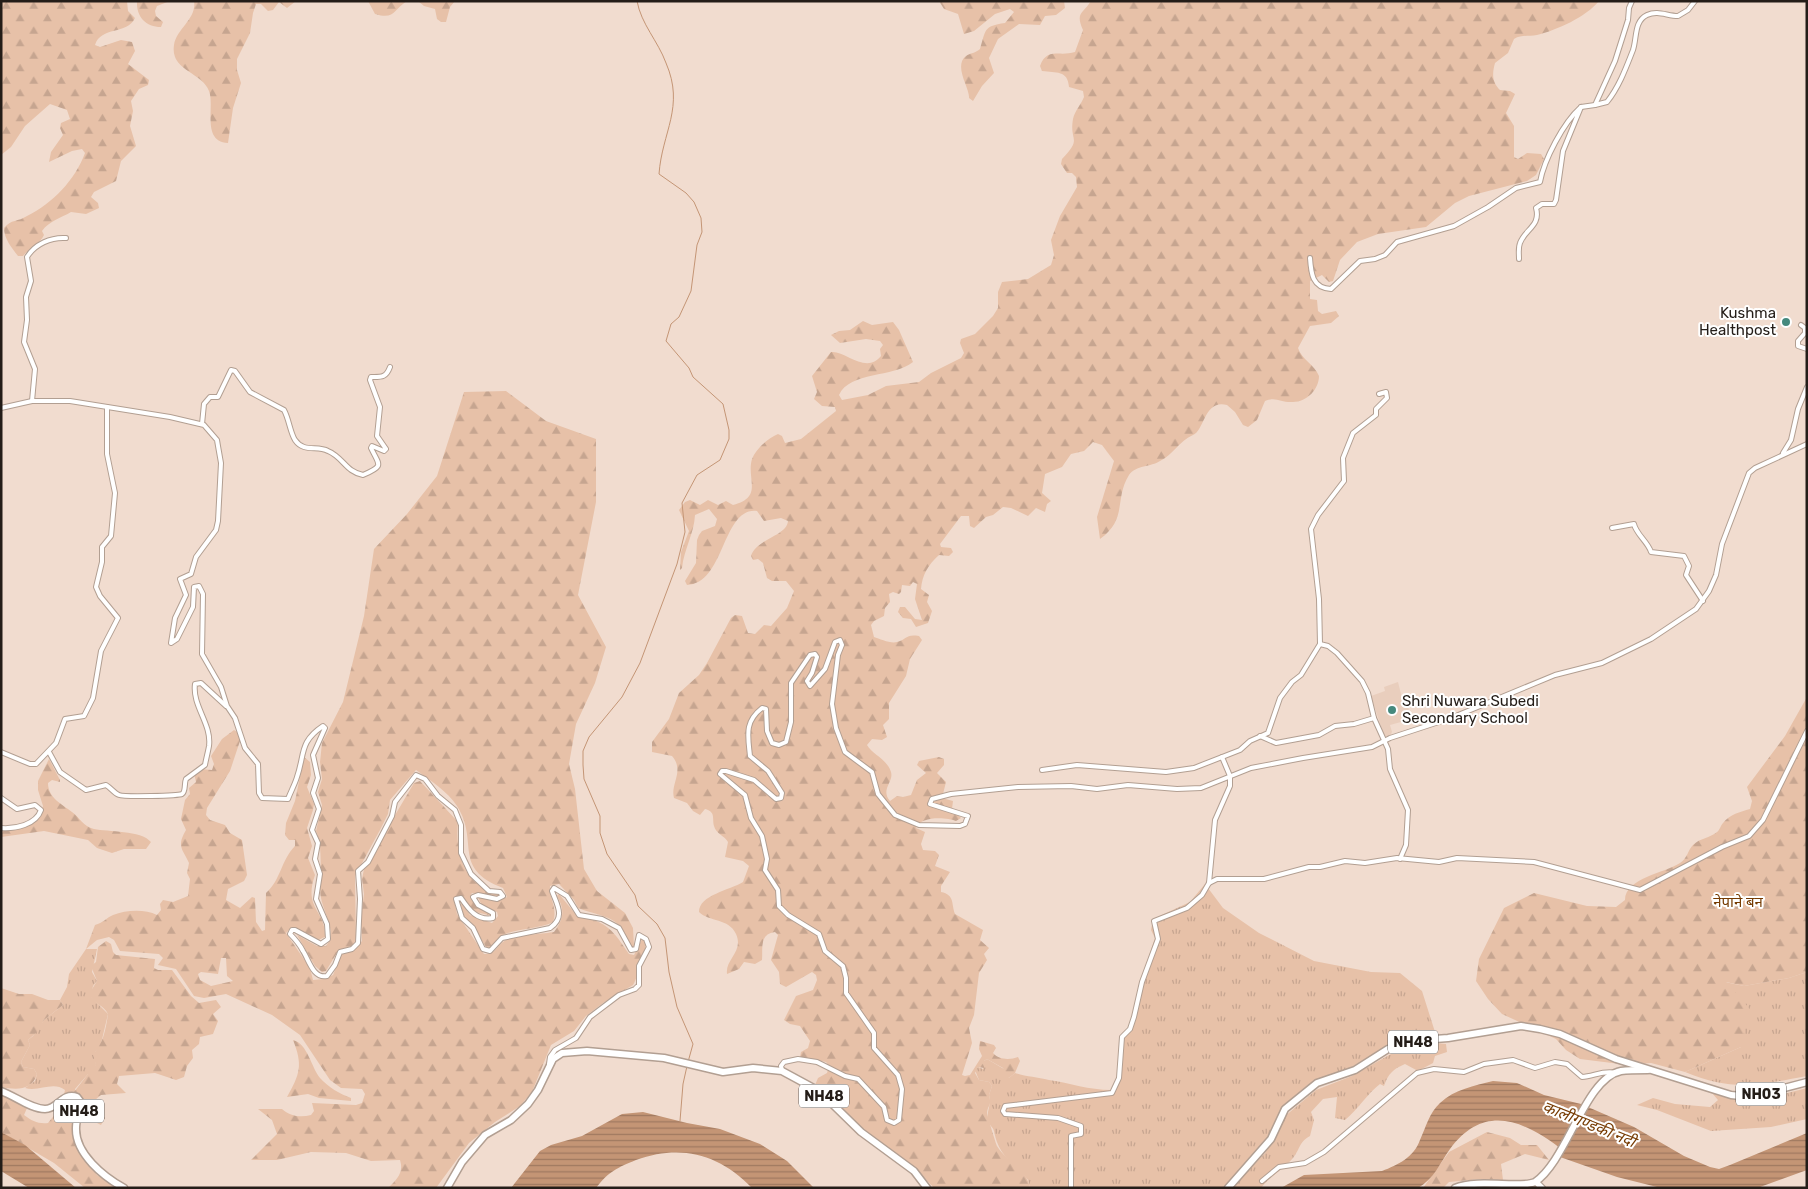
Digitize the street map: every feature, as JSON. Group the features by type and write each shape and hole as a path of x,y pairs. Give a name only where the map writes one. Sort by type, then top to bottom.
{"main road":[{"name":"NH48","path":"1228,1188 1235,1177 1262,1151 1271,1139 1285,1109 1293,1102 1317,1083 1355,1070 1388,1050 1403,1044 1521,1026 1560,1034 1616,1059 1648,1070"},
{"name":"NH48","path":"448,1187 462,1162 485,1135 511,1120 528,1104 553,1059 562,1054 578,1051 674,1060 723,1072 752,1068 782,1071 819,1091 861,1132 914,1171 927,1188"},
{"name":"NH03","path":"1616,1073 1648,1070 1715,1091 1750,1097 1807,1082"},
{"path":"1455,1188 1478,1183 1523,1186 1536,1182 1553,1163 1603,1081 1616,1073"},
{"name":"NH48","path":"1,1091 42,1109 53,1107 65,1098 77,1097 80,1101 76,1134 81,1145 88,1158 102,1175 124,1188"},
{"path":"1536,1182 1542,1188"}],"street":[{"path":"1595,105 1614,62 1628,20 1632,1"},
{"path":"1310,258 1311,274 1315,282 1320,287 1331,289 1354,269 1360,261 1376,259 1385,255 1397,242 1454,226 1488,207 1516,188 1540,182 1543,168 1547,164 1553,145 1574,113 1581,107 1606,102 1618,85 1633,49 1635,35 1641,19 1646,15 1657,12 1678,16 1688,10 1695,1"},
{"path":"1519,259 1520,241 1537,220 1536,208 1542,204 1554,204 1556,200 1563,151 1581,107"},
{"path":"32,401 35,369 24,342 27,323 26,297 31,281 27,257 31,250 56,237 66,238"},
{"path":"1801,326 1805,328 1805,333 1798,341 1798,346 1807,349"},
{"path":"202,424 204,404 210,397 218,396 228,374 231,370 235,371 250,392 284,410 295,440 305,448 329,451 350,471 363,475 377,469 379,465 379,461 371,448 372,446 380,451 384,451 386,448 378,436 380,407 370,380 371,378 382,377 388,374 390,367"},
{"path":"1782,454 1791,440 1798,409 1807,387"},
{"path":"1042,770 1077,765 1166,772 1194,768 1240,750 1260,736 1268,733 1280,698 1292,682 1301,675 1320,644 1319,598 1311,529 1318,515 1344,481 1343,458 1353,433 1376,415 1376,409 1387,398 1386,392 1379,394"},
{"path":"1,408 32,401 70,401 202,424 217,440 221,463 216,530 196,557 192,572 180,579 186,595 175,618 171,643 177,639 193,607 194,588 199,586 203,594 202,654 218,681 226,706"},
{"path":"1,752 33,764 39,762 49,752 59,737 65,719 82,718 93,698 101,651 118,618 98,592 96,584 102,562 102,546 111,536 114,500 114,487 107,454 107,407"},
{"path":"782,1071 781,1066 784,1062 790,1060 810,1061 825,1065 845,1076 858,1079 884,1107 887,1120 894,1123 899,1120 902,1089 898,1075 874,1048 874,1033 846,993 846,978 843,966 826,951 819,934 788,915 779,906 778,890 765,870 767,859 762,836 751,818 745,795 720,774 722,770 754,780 776,799 782,796 768,771 750,756 747,732 751,719 762,708 766,709 767,731 772,743 779,745 786,742 791,722 793,678 809,657 815,654 816,661 807,683 808,686 812,685 824,669 835,642 840,640 842,645 838,655 832,704 836,728 845,752 872,772 880,798 888,808 904,820 919,825 960,826 966,824 968,816 930,804 932,799 951,794 1018,787 1071,786 1097,789 1128,785 1177,789 1201,788 1251,768 1303,758 1358,751 1458,715 1555,675 1602,663 1651,640 1696,609 1703,600 1716,575 1722,544 1750,473 1755,468 1782,454 1807,444"},
{"path":"1612,528 1634,524 1635,529 1650,546 1650,551 1684,556 1689,566 1686,575 1703,600"},
{"path":"1320,644 1328,646 1337,653 1362,681 1368,693 1374,718 1385,742 1389,764 1405,802 1409,819 1406,844 1400,859"},
{"path":"49,752 60,772 86,790 106,785 122,795 147,794 162,797 180,794 184,791 186,779 205,765 209,746 207,731 196,704 195,684 201,683 226,706 234,718 245,748 258,764 259,793 264,799 288,799 298,774 303,748 323,726 325,728 314,755 318,778 313,793 319,809 312,830 318,843 315,860 320,874 316,900 327,924 328,939 321,944 295,930 292,930 290,934 304,951 310,966 321,976 325,977 331,972 340,952 352,948 358,943 357,923 360,899 358,871 368,862 392,816 395,802 416,775 425,779 438,796 455,810 461,825 461,853 472,874 489,891 500,892 503,896 497,899 478,895 473,897 478,905 493,913 493,918 490,919 474,915 461,898 456,899 462,918 473,928 483,949 490,951 502,938 550,928 557,923 560,914 552,891 554,888 567,896 579,914 605,920 619,928 631,950 636,949 639,935 646,939 649,947 640,966 639,985 635,989 620,995 590,1017 576,1038 553,1052 550,1057 550,1066"},
{"path":"1260,736 1276,742 1319,734 1335,726 1354,724 1374,718"},
{"path":"1209,883 1217,879 1226,878 1264,879 1309,867 1320,867 1345,861 1365,863 1400,859 1439,862 1457,858 1534,862 1640,890 1722,847 1750,836 1762,820 1807,731"},
{"path":"1072,1188 1071,1136 1081,1134 1081,1126 1058,1118 1005,1114 1003,1111 1005,1106 1112,1093 1119,1078 1122,1037 1130,1029 1142,982 1158,939 1154,921 1187,908 1202,895 1209,883 1215,820 1230,786 1230,776 1222,758"},
{"path":"1,798 17,809 35,805 41,810 39,815 26,824 1,828"},
{"path":"1262,1180 1279,1166 1305,1163 1324,1152 1417,1073 1434,1069 1464,1072 1484,1064 1513,1060 1535,1068 1554,1062 1567,1064 1582,1077 1597,1075 1607,1070 1616,1073"}],"shaded area":[{"name":"Shri Nuwara Subedi Secondary School","path":"1398,682 1404,706 1406,705 1409,709 1406,714 1408,720 1390,725 1392,732 1390,736 1384,736 1371,696 1385,691 1384,687"}],"green space":[{"path":"1,1 127,1 128,11 135,18 126,27 103,35 95,45 100,47 121,40 132,42 135,51 128,64 149,80 148,85 139,89 131,101 133,111 130,126 136,146 121,161 116,181 94,192 91,197 98,203 99,208 86,214 71,212 52,222 42,231 44,235 40,241 23,256 18,256 11,247 5,236 4,228 9,223 37,211 62,190 81,163 85,153 82,149 72,151 49,162 51,152 63,135 60,128 61,123 70,119 67,110 50,104 25,126 11,147 1,155"},
{"path":"137,1 170,1 157,6 155,11 156,16 163,22 161,27 156,27 143,20 138,12"},
{"path":"194,1 296,1 287,8 279,2 273,10 268,11 261,4 256,4 250,33 237,59 237,70 241,83 233,108 228,143 214,137 209,91 200,79 181,66 174,54 176,39 193,13"},
{"path":"368,1 407,1 390,15 382,16 375,14"},
{"path":"418,1 455,1 450,7 446,22 441,22 437,19 435,9 424,6"},
{"path":"939,1 1064,1 1065,8 1056,15 1045,16 1040,25 1019,24 998,39 989,58 994,73 982,86 973,101 969,98 963,77 962,60 980,49 986,30 1005,23 1014,12 1010,9 995,14 974,31 964,34 958,14 944,9"},
{"path":"1091,1 1599,1 1587,12 1562,26 1537,35 1514,39 1508,53 1495,63 1493,78 1495,84 1500,90 1510,91 1515,94 1506,113 1514,126 1514,157 1518,159 1527,153 1541,154 1544,159 1536,175 1527,181 1469,196 1455,203 1426,227 1378,234 1357,242 1340,260 1333,281 1329,282 1322,275 1310,281 1310,299 1317,300 1318,311 1322,314 1336,311 1339,316 1331,323 1310,326 1298,348 1302,356 1319,376 1317,386 1311,394 1303,400 1293,402 1276,399 1265,401 1257,420 1248,427 1243,425 1235,412 1227,405 1219,404 1214,406 1197,432 1183,441 1169,455 1156,463 1136,469 1129,475 1122,492 1118,516 1109,531 1100,539 1097,517 1114,461 1102,445 1093,442 1084,451 1071,454 1062,467 1045,474 1042,493 1051,501 1047,504 1045,512 1036,508 1028,516 1011,508 1003,507 993,515 986,517 974,528 970,526 969,516 961,516 940,544 941,547 951,548 953,552 949,556 939,555 924,575 921,589 929,595 927,602 932,611 928,623 916,627 911,619 903,618 898,612 900,607 905,607 915,619 922,620 915,599 917,584 913,582 910,586 902,585 899,594 893,592 889,594 890,602 885,608 884,616 874,621 871,625 874,637 886,641 897,642 909,636 919,636 922,640 910,659 906,676 889,703 889,719 883,725 887,737 882,740 872,739 867,745 883,760 891,772 891,779 886,793 890,801 897,796 911,795 917,780 926,773 917,765 919,761 939,757 944,759 944,765 937,773 946,782 942,798 953,801 952,809 961,818 956,821 940,818 928,819 918,824 916,828 925,832 921,844 923,850 935,851 939,855 935,866 950,872 941,886 941,892 951,897 955,914 983,930 980,940 989,948 984,954 987,960 979,973 974,1015 969,1028 972,1043 962,1075 970,1075 982,1056 979,1049 980,1041 994,1045 996,1048 993,1053 998,1057 1012,1059 1018,1057 1020,1061 1015,1073 1009,1078 1003,1068 987,1059 984,1061 984,1068 978,1067 975,1073 979,1080 989,1082 992,1086 987,1113 997,1146 1021,1170 1030,1188 934,1188 916,1169 869,1136 864,1129 815,1085 818,1078 827,1073 829,1066 826,1062 800,1057 801,1052 808,1048 810,1041 800,1026 790,1024 784,1020 796,996 813,990 817,980 816,975 812,972 786,987 780,984 779,972 771,960 778,935 775,932 770,933 764,939 762,960 755,964 744,962 739,969 727,974 727,969 738,946 736,934 729,925 699,912 700,906 709,897 743,882 749,866 743,861 725,857 728,842 715,829 711,812 705,809 700,815 693,811 687,803 674,798 673,793 677,772 676,762 672,756 652,752 652,742 669,719 679,693 699,675 707,663 731,618 735,615 742,616 748,633 755,634 764,625 771,626 787,608 794,591 786,581 772,581 767,578 763,563 758,559 753,560 751,556 759,545 782,530 788,521 781,518 764,521 757,511 746,513 737,521 729,532 717,560 709,572 699,581 687,585 685,581 696,563 699,535 702,531 715,526 717,519 709,509 695,515 693,529 680,570 681,552 689,531 679,510 685,502 690,500 700,505 708,500 718,505 726,501 733,505 742,502 751,492 752,459 756,451 763,444 778,434 782,436 785,443 801,439 836,411 835,407 822,406 814,399 817,392 812,376 831,352 843,354 862,363 875,361 881,356 880,349 883,345 880,341 866,339 840,343 831,335 839,331 850,330 863,321 872,325 893,322 899,330 913,362 895,371 852,382 839,395 842,400 868,395 886,386 919,382 931,373 961,358 964,353 960,343 961,339 975,334 993,316 998,308 998,292 1002,282 1028,279 1051,265 1054,255 1051,240 1060,216 1077,187 1076,177 1072,173 1067,173 1061,164 1062,159 1074,143 1073,119 1084,97 1083,91 1069,87 1064,75 1056,72 1042,71 1040,66 1046,56 1075,52 1083,30 1080,16"},
{"path":"506,391 546,421 596,439 596,502 578,595 606,647 595,683 576,724 569,764 575,789 584,869 597,891 625,913 633,928 634,946 631,947 617,923 604,916 578,908 574,900 559,884 550,886 554,908 553,922 505,934 489,949 486,947 473,926 462,915 461,903 470,915 492,923 498,916 497,912 482,906 478,897 496,901 507,897 503,888 487,880 477,872 472,863 467,831 457,806 444,791 416,770 390,800 388,814 355,876 356,937 354,945 338,951 326,971 322,972 315,966 297,935 317,946 326,946 331,939 330,926 320,889 320,852 316,831 322,805 318,792 322,779 320,762 322,743 343,702 364,616 374,549 407,514 437,476 464,392"},
{"name":"नेपाने बन","path":"1807,697 1807,972 1789,978 1744,986 1726,982 1749,1008 1741,1047 1685,1072 1651,1063 1628,1065 1580,1059 1566,1050 1556,1039 1502,1014 1488,999 1476,981 1479,959 1504,908 1534,893 1587,906 1616,907 1625,900 1631,886 1638,881 1680,863 1691,847 1717,832 1722,824 1732,815 1750,809 1752,801 1747,787 1785,736"},
{"path":"234,730 242,735 230,771 207,808 206,815 210,820 225,825 230,833 242,840 247,875 244,881 228,889 226,900 240,908 252,897 255,898 256,922 262,931 265,930 266,893 275,882 287,857 295,846 295,840 289,840 285,835 286,823 295,801 304,757 310,762 311,775 307,787 314,804 307,828 312,846 308,858 315,875 312,886 313,902 322,921 325,937 318,940 292,927 286,933 310,968 313,980 324,979 333,975 342,953 356,948 362,941 361,918 364,894 362,879 364,869 377,851 388,827 414,783 420,781 458,822 457,834 460,857 470,876 488,890 500,894 499,897 472,893 470,896 476,906 492,914 492,916 472,911 460,896 454,899 457,914 484,954 493,952 503,942 513,938 554,932 562,914 557,896 559,894 578,917 596,921 609,928 629,954 634,955 642,939 646,943 641,965 633,985 603,1003 586,1016 574,1031 551,1045 532,1092 520,1106 495,1122 469,1143 436,1188 388,1188 397,1179 400,1172 400,1160 371,1161 346,1153 311,1152 277,1160 251,1160 277,1134 272,1120 258,1109 282,1109 292,1115 307,1116 311,1115 314,1111 312,1103 356,1105 362,1103 365,1094 362,1089 341,1088 330,1080 300,1035 272,1015 226,994 204,998 194,996 176,969 158,965 163,958 159,954 120,951 114,940 109,937 97,940 86,949 95,925 111,916 118,913 135,911 157,915 161,910 160,904 163,900 173,902 188,896 190,879 187,873 189,863 181,844 186,830 181,819 185,800 190,794 189,788 196,782 194,773 200,769 212,770 214,764 211,756 222,739","holes":["221,958 226,958 227,976 233,981 211,986 200,980 198,974 201,972 218,974"]},
{"path":"49,759 60,780 60,782 52,780 48,783 50,793 56,800 90,828 132,833 146,838 151,842 146,849 124,849 112,853 97,848 88,840 44,831 1,837 1,829 27,825 41,816 43,806 38,790 38,781"},
{"path":"1205,884 1223,908 1259,933 1314,961 1371,972 1400,973 1422,991 1435,1032 1387,1047 1286,1104 1269,1136 1225,1188 1030,1188 1028,1180 999,1147 988,1121 989,1095 992,1086 989,1082 979,1080 975,1070 978,1067 983,1069 984,1061 987,1059 1004,1069 1009,1078 1015,1073 1087,1088 1111,1090 1118,1077 1122,1033 1129,1027 1136,1010 1145,967 1155,938 1151,930 1153,919 1190,902"},
{"path":"106,941 111,944 116,955 155,959 154,968 158,970 172,970 191,996 199,1003 216,1000 221,1007 213,1014 218,1021 213,1034 200,1037 199,1044 192,1050 193,1058 187,1066 184,1077 176,1080 155,1073 119,1076 117,1084 126,1093 101,1095 95,1100 99,1111 105,1118 101,1125 95,1122 95,1117 83,1114 83,1099 74,1092 88,1074 87,1068 96,1065 93,1054 104,1036 108,1014 89,994 97,981 91,966 96,962 98,947"},
{"path":"86,949 97,949 92,972 97,981 93,986 91,997 108,1014 100,1048 95,1052 96,1065 75,1089 75,1094 64,1094 65,1090 56,1086 35,1089 25,1088 35,1081 37,1074 34,1069 23,1067 21,1062 30,1045 28,1040 44,1020 63,1005 60,1000 67,987 69,974"},
{"path":"1807,972 1807,1076 1746,1085 1717,1082 1685,1072 1741,1047 1725,982 1744,986 1789,978"},
{"path":"1,988 19,994 32,994 48,1000 60,1000 63,1005 44,1020 38,1031 28,1040 30,1045 21,1062 23,1067 34,1069 37,1074 31,1084 18,1089 1,1087"},
{"path":"293,1040 298,1042 306,1051 320,1078 334,1090 351,1098 351,1101 319,1098 308,1094 287,1097 299,1069 298,1056"},
{"path":"1435,1043 1446,1044 1447,1052 1435,1056 1433,1063 1418,1071 1405,1064 1397,1068 1389,1075 1384,1086 1380,1084 1375,1088 1345,1120 1335,1118 1337,1097 1323,1099 1311,1112 1314,1120 1310,1136 1301,1143 1296,1154 1289,1162 1261,1188 1232,1188 1265,1153 1275,1139 1284,1117 1316,1090 1352,1076 1405,1046"},
{"path":"1807,1088 1807,1119 1771,1127 1711,1131 1657,1110 1637,1105 1653,1098 1675,1104 1710,1107 1718,1100 1712,1093 1748,1099"},
{"path":"1,1094 21,1102 27,1108 24,1115 41,1123 48,1123 65,1102 77,1101 74,1129 86,1159 97,1175 119,1188 85,1188 54,1163 1,1132"},
{"path":"1487,1132 1510,1138 1521,1145 1537,1145 1549,1160 1525,1154 1501,1164 1503,1180 1480,1179 1449,1182 1443,1188 1423,1188 1449,1152"}],"water":[{"name":"कालीगण्डकी नदी","path":"1493,1081 1517,1083 1544,1095 1581,1104 1634,1127 1684,1156 1719,1169 1807,1133 1807,1170 1760,1187 1661,1188 1617,1177 1560,1157 1564,1151 1535,1131 1506,1121 1491,1121 1477,1125 1463,1134 1450,1149 1433,1175 1418,1188 1281,1188 1304,1175 1382,1171 1394,1166 1405,1160 1414,1151 1430,1116 1440,1103 1458,1091"},
{"path":"643,1112 720,1129 760,1144 787,1161 814,1188 752,1188 739,1176 713,1160 699,1155 668,1153 653,1155 624,1165 609,1174 596,1188 511,1188 540,1151 551,1145 582,1136 622,1114"},
{"path":"1,1132 25,1145 76,1188 29,1188 1,1171"}],"waterway":[{"path":"637,1 642,17 666,63 673,93 671,119 659,174 686,193 694,202 701,218 702,232 697,245 691,291 679,317 671,324 666,341 689,368 693,377 723,404 729,430 729,439 720,460 697,475 682,503 685,532 677,564 640,663 622,697 589,737 583,751 583,765 584,779 600,816 600,833 607,854 635,895 638,906 657,924 665,938 669,972 677,1007 693,1044 688,1062"},
{"path":"680,1121 683,1084 687,1066"}],"place":[{"name":"Kushma Healthpost","path":"1786,322"},
{"name":"Shri Nuwara Subedi Secondary School","path":"1392,710"}]}
